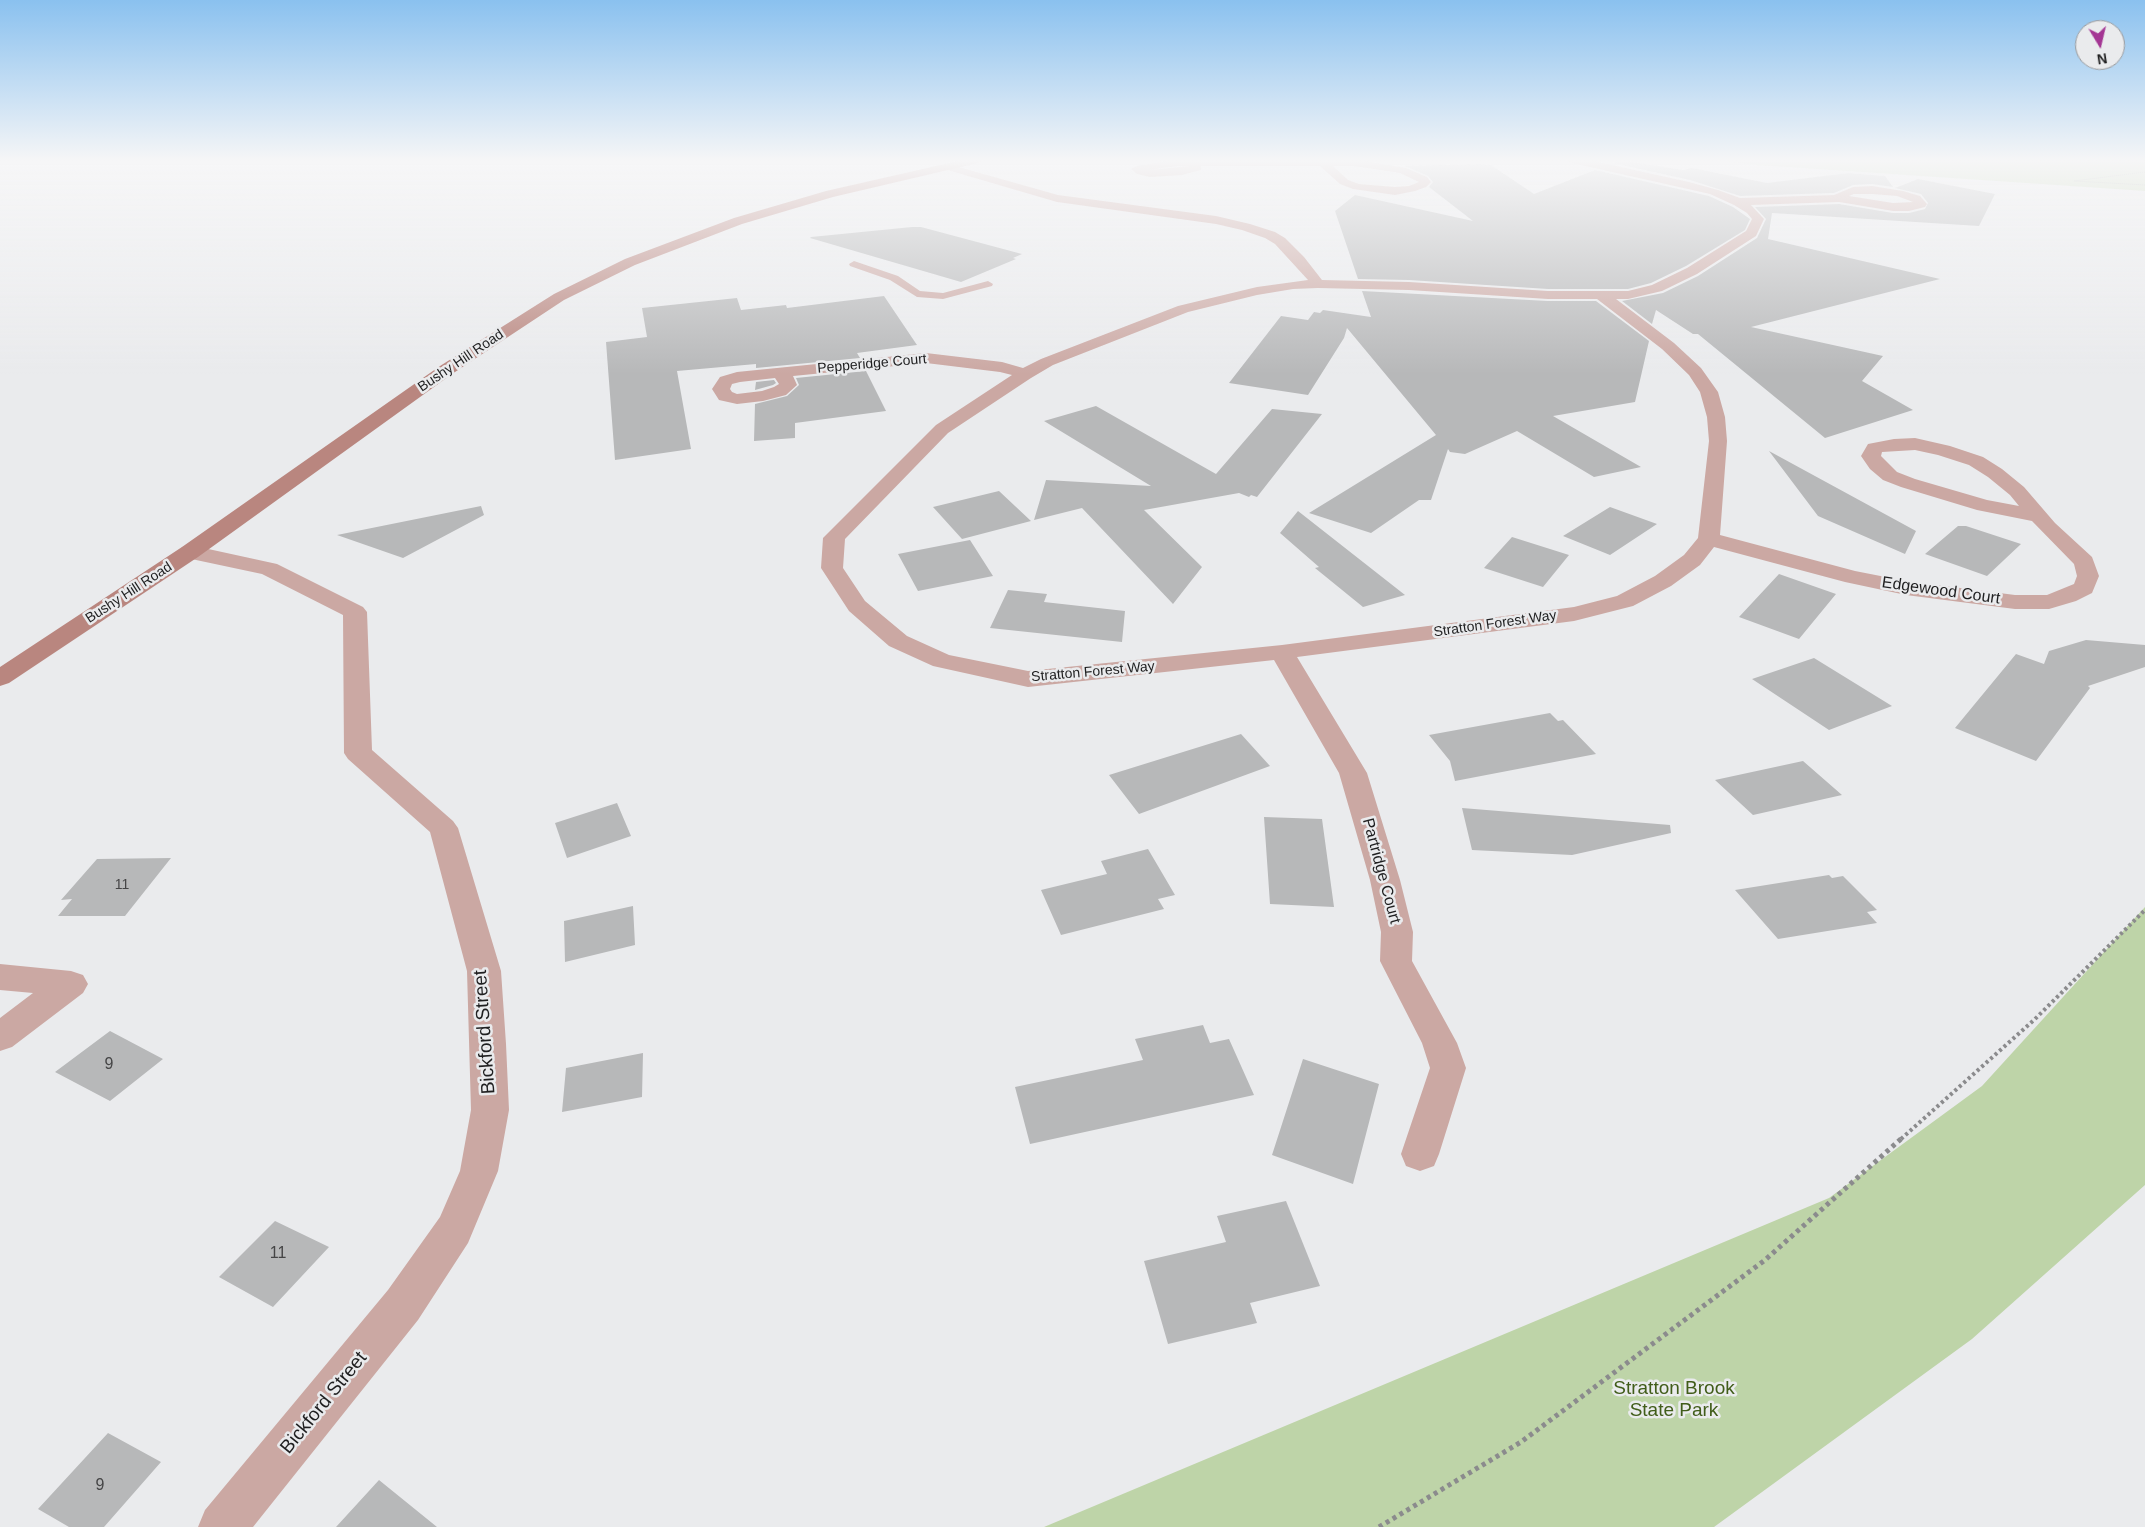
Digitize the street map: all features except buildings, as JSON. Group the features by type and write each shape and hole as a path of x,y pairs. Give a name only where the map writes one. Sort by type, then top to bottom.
{"main road":[{"name":"Bushy Hill Road","path":"0,678 190,552 446,370 559,297 630,262 711,231"}],"street":[{"path":"1259,231 1280,241 1299,260 1318,284"},
{"name":"Stratton Forest Way","path":"1709,539 1692,560 1663,581 1625,601 1574,614 1282,652 1028,678 942,661 898,641 857,606 832,568 834,538 942,428 1046,362 1183,310 1257,291 1293,285 1318,284 1409,286 1548,295 1628,295 1656,288 1692,271 1718,253 1738,243 1752,231"},
{"path":"1602,296 1668,346 1695,372 1709,392 1716,417 1718,441 1709,539"},
{"name":"Pepperidge Court","path":"778,373 926,358 1002,367 1025,374"},
{"name":"Edgewood Court","path":"1709,539 1853,577 1906,588 2015,602 2049,602 2084,588 2088,576 2084,562 2017,491 1995,472 1976,461 1943,450 1915,444 1875,448 1871,456 1877,465 1890,476 1908,483 1984,506 2039,516"},
{"name":"Bickford Street","path":"190,552 269,569 355,612 358,753 443,828 484,970 488,1044 490,1110 479,1171 454,1230 403,1305 222,1527"},
{"name":"Partridge Court","path":"1282,652 1353,773 1386,880 1397,932 1396,962 1438,1044 1448,1068 1420,1154"},
{"path":"0,977 71,984 0,1036"}],"lane":[{"path":"854,264 894,278 917,294 942,296 988,284"}],"path":[{"path":"1379,1527 1521,1442 1765,1260 2036,1019 2145,910"}],"green space":[{"name":"Stratton Brook State Park","path":"2145,907 2145,1185 1972,1339 1714,1527 1044,1527 1829,1198 1982,1086"}]}
